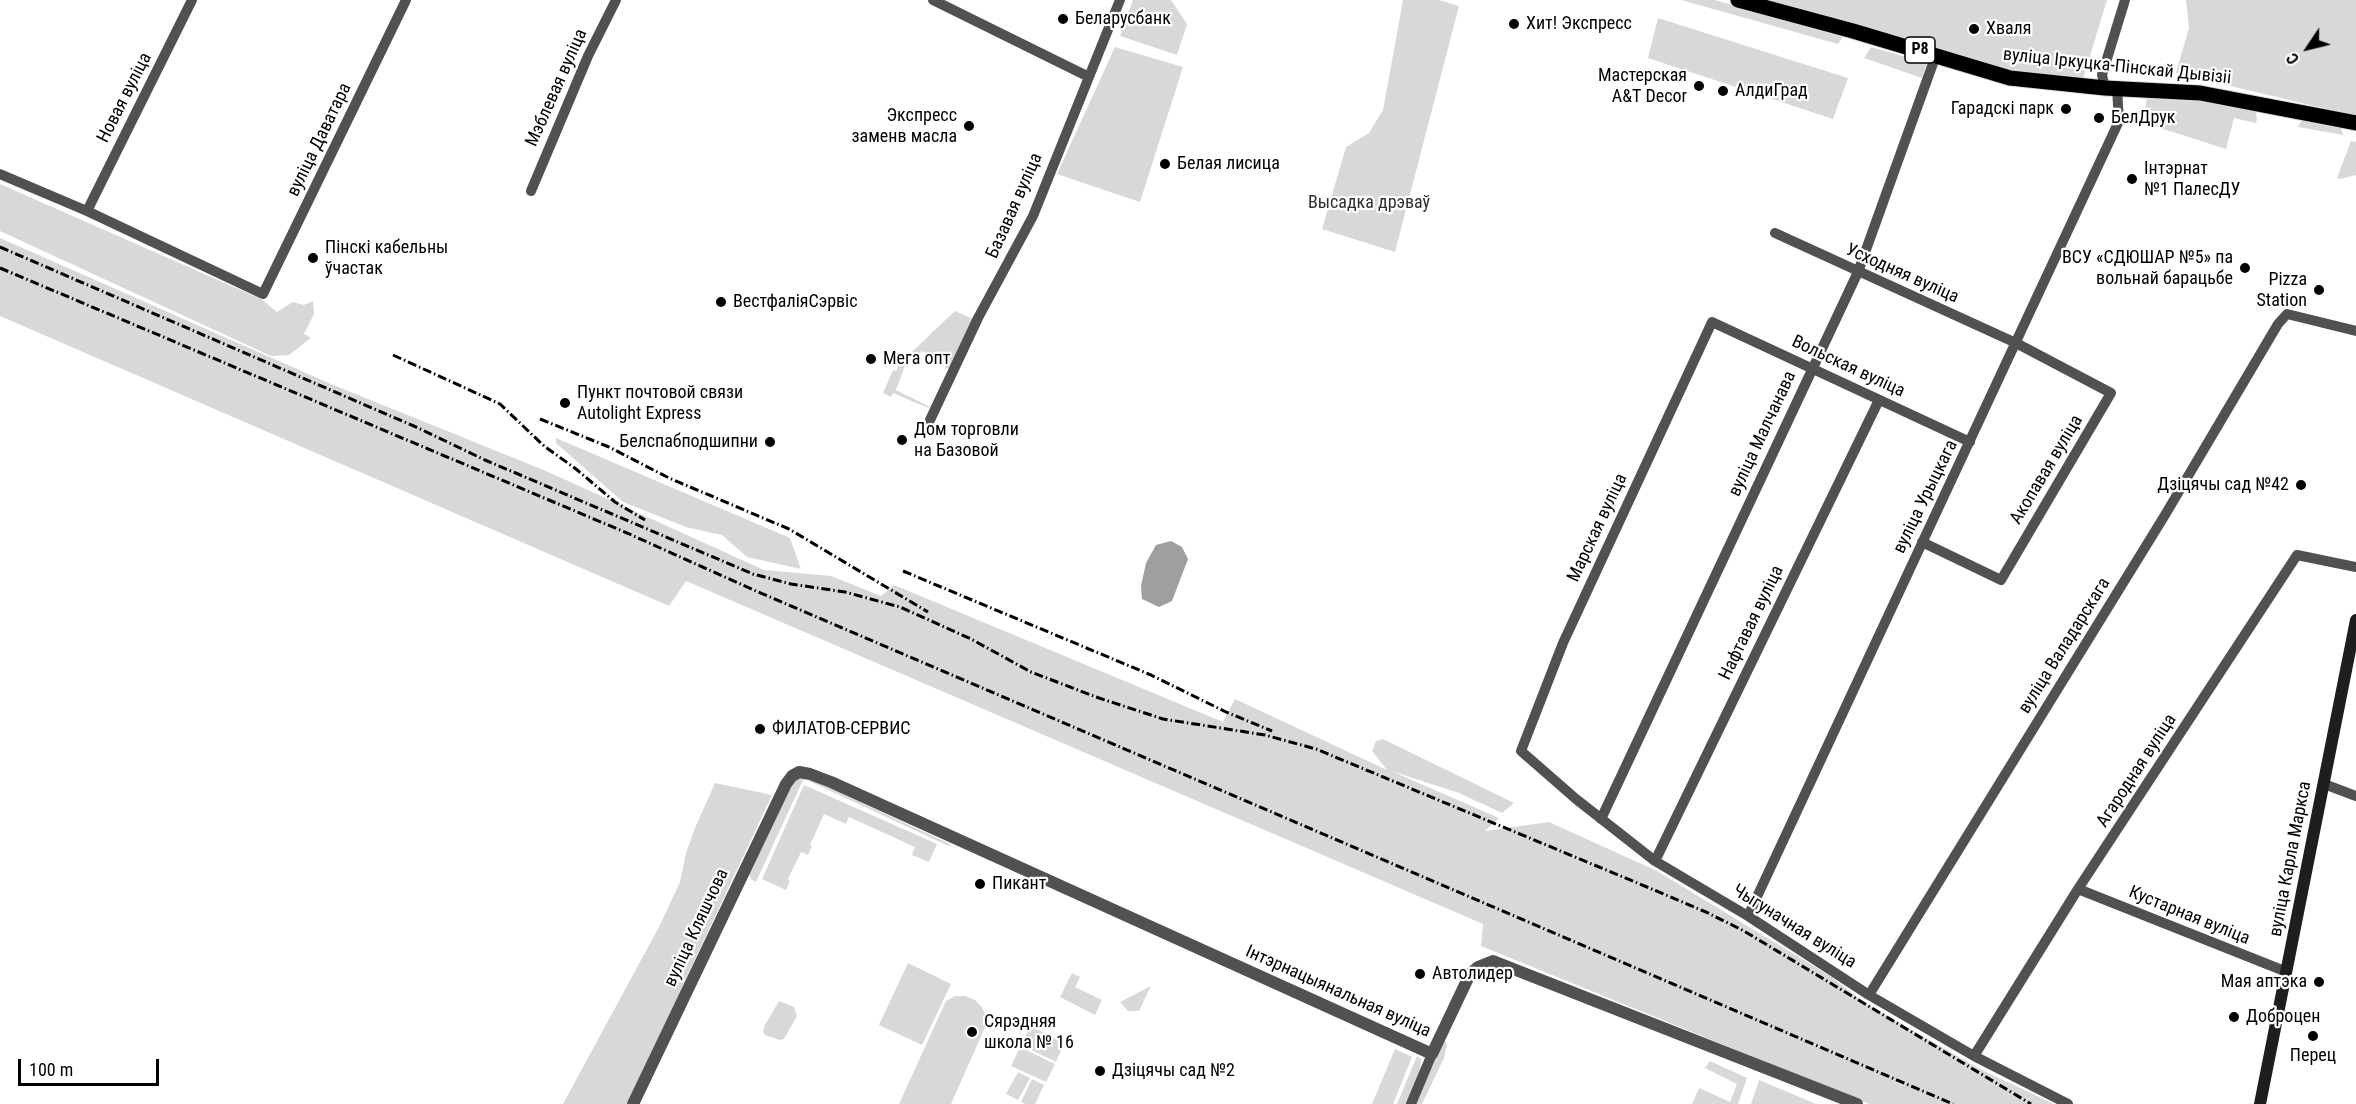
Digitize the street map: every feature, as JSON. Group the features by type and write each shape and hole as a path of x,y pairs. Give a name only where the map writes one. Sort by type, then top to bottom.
{"main road":[{"name":"вуліца Іркуцка-Пінскай Дывізіі","path":"1738,0 2010,78 2111,88 2199,93 2356,123"},
{"name":"вуліца Карла Маркса","path":"2260,1104 2356,620"}],"street":[{"name":"Новая вуліца","path":"87,211 192,0"},
{"name":"вуліца Даватара","path":"87,211 263,294 406,0"},
{"name":"Мэблевая вуліца","path":"531,191 588,56 616,0"},
{"path":"933,0 1089,77"},
{"name":"Базавая вуліца","path":"930,420 978,318 1033,216 1120,0"},
{"name":"вуліца Урыцкага","path":"1748,916 2119,121 2111,88 2102,75 2125,0"},
{"name":"вуліца Малчанава","path":"1601,819 1858,272 1936,55"},
{"path":"0,174 87,211"},
{"name":"Усходняя вуліца","path":"1775,233 2016,343"},
{"name":"вуліца Валадарскага","path":"1869,995 2165,515 2278,324 2287,314 2356,331"},
{"name":"Вольская вуліца","path":"1712,322 1970,442"},
{"name":"Марская вуліца","path":"1521,751 1563,644 1712,322"},
{"name":"Акопавая вуліца","path":"1922,542 2001,580 2111,393 2016,343"},
{"name":"Нафтавая вуліца","path":"1655,861 1879,400"},
{"name":"Агародная вуліца","path":"1974,1056 2079,889 2297,555 2356,567"},
{"name":"Чыгуначная вуліца","path":"1521,751 1655,861 1748,916 1869,995 1974,1056 2068,1104"},
{"name":"Інтэрнацыянальная вуліца","path":"799,772 831,782 1432,1054 1470,974 1478,967 1493,961 1857,1104"},
{"name":"вуліца Кляшчова","path":"633,1104 786,784 792,776 799,772"},
{"path":"2324,783 2356,796"},
{"name":"Кустарная вуліца","path":"2079,889 2287,972"},
{"path":"1411,1104 1432,1054"}],"green space":[{"path":"1133,0 1171,0 1187,24 1177,55 1120,36"},
{"name":"Высадка дрэваў","path":"1403,0 1439,0 1459,6 1395,252 1322,229 1346,147 1369,133 1383,110"},
{"path":"1681,0 1715,0 1842,36 1842,38 1838,44"},
{"path":"1749,0 2107,0 2082,82 2028,78"},
{"path":"2186,0 2356,0 2356,116 2176,73 2189,28"},
{"path":"1658,18 1848,78 1833,119 1648,58"},
{"path":"1115,47 1183,67 1140,202 1057,174"},
{"path":"1871,47 1927,63 1922,78 1864,58"},
{"path":"2147,98 2191,99 2252,110 2256,113 2257,119 2256,123 2234,118 2226,149 2129,118 2131,114 2145,109"},
{"path":"2302,120 2341,128 2343,135 2298,127"},
{"path":"2351,141 2356,142 2356,175 2337,178"},
{"path":"0,184 261,299 277,312 293,302 304,305 313,301 314,314 304,334 311,338 289,355 271,356 0,231"},
{"path":"0,238 331,384 546,471 764,570 831,576 881,596 894,585 1223,722 1235,699 1387,770 1372,751 1376,741 1383,739 1514,803 1502,813 1459,793 1391,771 1499,818 1485,831 1549,822 1657,871 1830,976 1862,1001 1901,1024 1980,1069 2054,1104 1869,1104 1481,946 1483,924 686,581 669,606 0,316"},
{"path":"955,311 973,319 950,368 945,368 946,361 922,351 905,366 896,390 930,407 893,393 891,397 883,393 893,370 896,371 900,363"},
{"path":"556,438 790,538 801,569 747,557 722,535 686,527 623,502 556,443"},
{"path":"804,778 756,882 751,879 748,872 793,780"},
{"path":"812,780 948,843 951,847 809,781"},
{"path":"715,783 772,795 627,1104 563,1104 660,925 680,882 686,853"},
{"path":"804,785 937,844 929,862 912,855 915,847 849,817 846,824 824,814 808,855 801,852 788,879 790,881 786,890 762,879"},
{"path":"908,963 951,984 922,1045 879,1025"},
{"path":"1072,973 1080,977 1075,987 1102,1000 1095,1015 1060,997"},
{"path":"1151,986 1139,1011 1128,1011 1120,1002"},
{"path":"955,996 965,996 975,1000 986,1015 986,1025 951,1104 899,1104 946,1001"},
{"path":"779,1001 794,1007 797,1016 784,1039 780,1040 765,1035 763,1032"},
{"path":"1030,1026 1064,1043 1056,1062 1021,1045"},
{"path":"1444,1040 1447,1045 1444,1058 1422,1104 1416,1104"},
{"path":"1020,1047 1055,1064 1046,1082 1011,1066"},
{"path":"1395,1049 1412,1057 1393,1104 1372,1104"},
{"path":"1417,1056 1421,1059 1420,1073 1406,1104 1397,1104"},
{"path":"1710,1061 1747,1078 1738,1104 1692,1104 1699,1088 1730,1102 1737,1084 1705,1068"},
{"path":"1018,1072 1030,1078 1018,1100 1006,1094"},
{"path":"1032,1079 1044,1085 1035,1104 1026,1104 1021,1102"},
{"path":"1759,1080 1816,1104 1751,1104"}],"shaded area":[{"path":"1171,541 1182,547 1188,559 1172,601 1159,607 1142,599 1141,586 1146,563 1156,545"}],"railway":[{"path":"0,247 416,427 485,460 753,574 791,584 845,592 900,607 971,639 1031,672 1163,719 1265,735 1316,749 1647,887 1744,931 2031,1104"},
{"path":"0,268 627,533 756,591 1953,1104"},
{"path":"393,355 500,404 544,446 615,502 645,520"},
{"path":"540,419 609,447 669,478 789,529 928,612"},
{"path":"903,571 1151,675 1226,712 1272,731"}],"place":[{"name":"Беларусбанк","path":"1063,19"},
{"name":"Хит! Экспресс","path":"1514,24"},
{"name":"Хваля","path":"1974,29"},
{"name":"Мастерская A&T Decor","path":"1699,86"},
{"name":"АлдиГрад","path":"1723,91"},
{"name":"Гарадскі парк","path":"2066,109"},
{"name":"БелДрук","path":"2099,118"},
{"name":"Экспресс заменв масла","path":"969,126"},
{"name":"Белая лисица","path":"1165,164"},
{"name":"Інтэрнат №1 ПалесДУ","path":"2132,179"},
{"name":"Пінскі кабельны ўчастак","path":"313,258"},
{"name":"ВСУ «СДЮШАР №5» па вольнай барацьбе","path":"2245,268"},
{"name":"Pizza Station","path":"2319,290"},
{"name":"ВестфаліяСэрвіс","path":"721,302"},
{"name":"Мега опт","path":"871,359"},
{"name":"Пункт почтовой связи Autolight Express","path":"565,403"},
{"name":"Дом торговли на Базовой","path":"902,440"},
{"name":"Белспабподшипни","path":"770,442"},
{"name":"Дзіцячы сад №42","path":"2301,485"},
{"name":"ФИЛАТОВ-СЕРВИС","path":"760,729"},
{"name":"Пикант","path":"980,884"},
{"name":"Автолидер","path":"1420,974"},
{"name":"Мая аптэка","path":"2319,982"},
{"name":"Доброцен","path":"2234,1017"},
{"name":"Сярэдняя школа № 16","path":"972,1032"},
{"name":"Перец","path":"2313,1036"},
{"name":"Дзіцячы сад №2","path":"1100,1071"}]}
